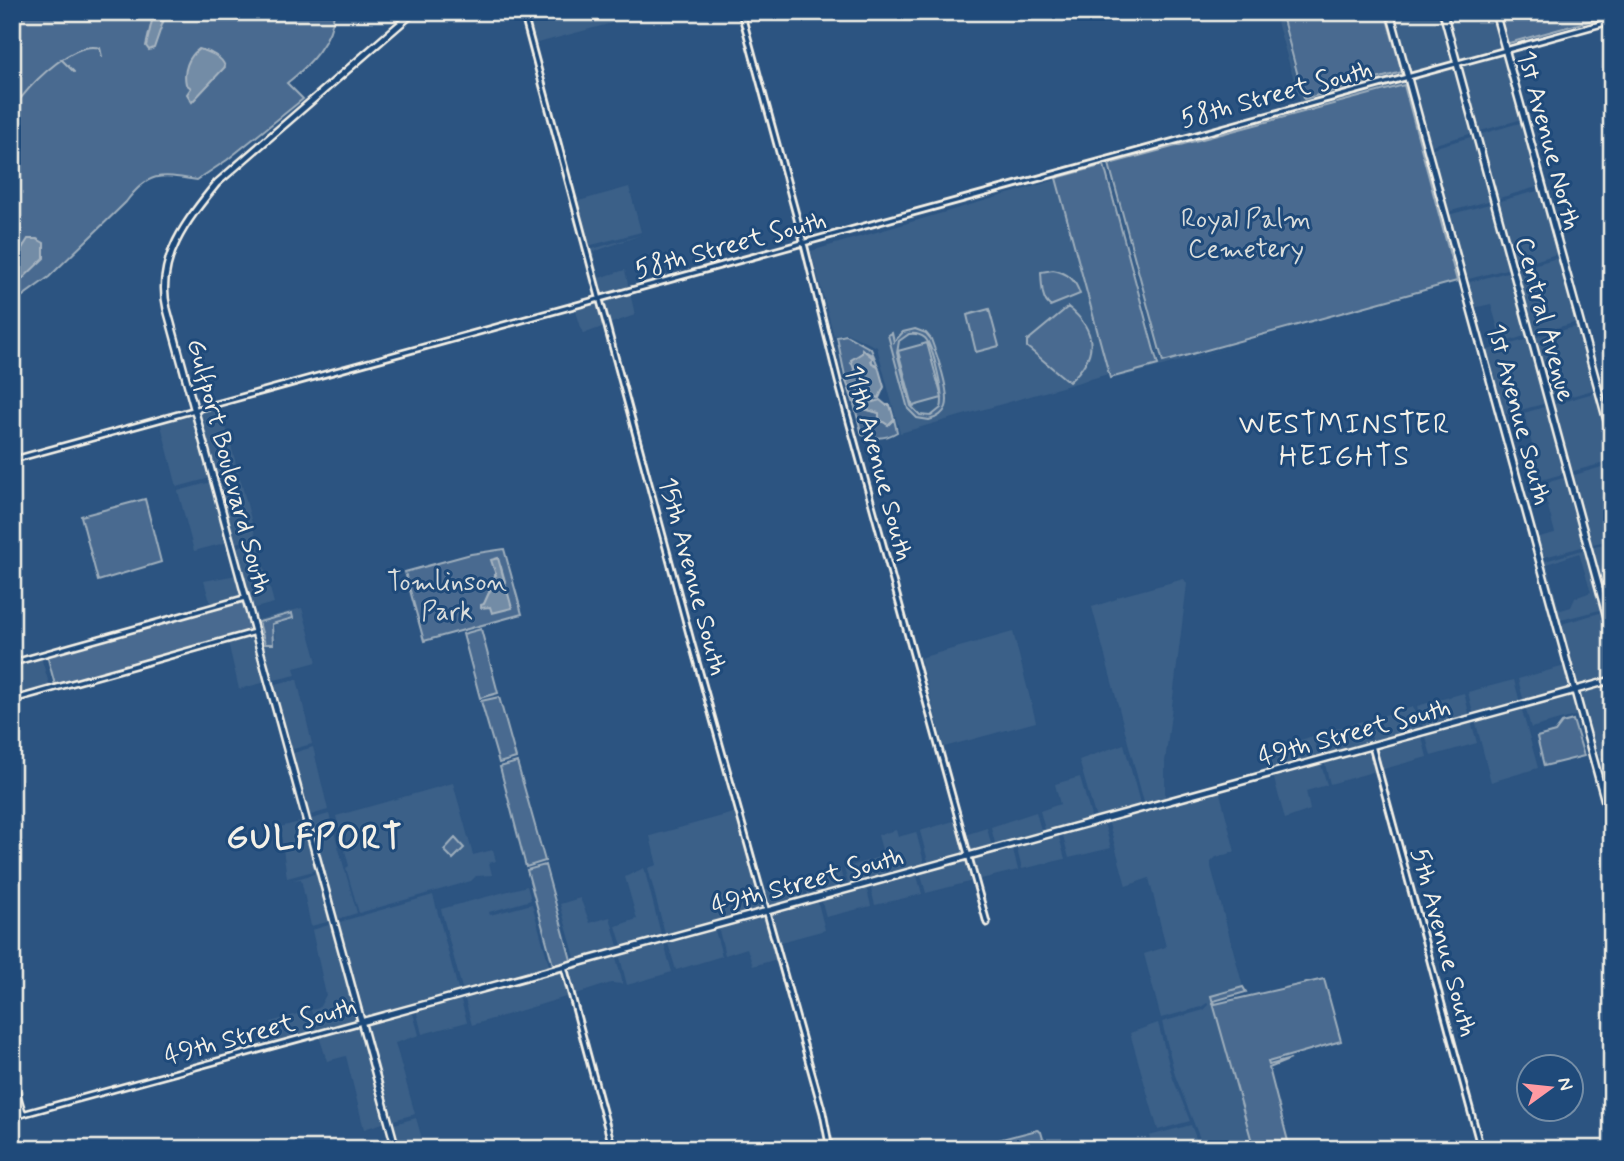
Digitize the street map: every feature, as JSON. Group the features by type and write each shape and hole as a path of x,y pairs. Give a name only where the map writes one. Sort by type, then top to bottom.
{"main road":[{"name":"Gulfport Boulevard South","path":"396,1149 245,598 163,285 166,265 192,214 226,175 414,12"},
{"name":"1st Avenue South","path":"1390,12 1612,827"},
{"name":"Central Avenue","path":"1443,12 1612,636"},
{"name":"1st Avenue North","path":"1495,12 1612,439"},
{"name":"49th Street South","path":"361,1022 1612,680"}],"street":[{"name":"15th Avenue South","path":"523,12 688,631 823,1113 830,1149"},
{"name":"11th Avenue South","path":"741,12 841,393 987,923"},
{"name":"58th Street South","path":"12,460 1612,21"},
{"path":"12,663 245,598"},
{"path":"12,700 255,632"},
{"name":"5th Avenue South","path":"1372,746 1481,1149"},
{"path":"564,967 613,1149"},
{"name":"49th Street South","path":"12,1117 361,1022"},
{"path":"12,1076 23,1114"}],"shaded area":[{"path":"154,12 170,12 163,22 154,48 149,50 146,46"},
{"path":"526,12 630,12 631,18 534,44"},
{"path":"1274,12 1279,12 1302,99 1402,73 1387,12 1405,76 1301,104"},
{"path":"1393,12 1441,12 1454,63 1409,75"},
{"path":"1445,12 1493,12 1502,49 1458,62"},
{"path":"199,49 218,57 225,67 192,102 187,94 191,88 186,84 185,74 189,60"},
{"path":"1504,52 1522,119 1477,132 1459,65"},
{"path":"1455,66 1473,133 1428,146 1419,112 1419,100 1411,78"},
{"path":"1406,79 1461,281 1458,282 1404,84 1108,162 1161,362 1231,347 1114,379 1160,364 1106,165 1055,176"},
{"path":"1523,122 1540,186 1496,199 1478,135"},
{"path":"1474,136 1492,200 1447,212 1429,149"},
{"path":"1056,180 1108,374 900,433 877,347 846,333 834,336 811,251"},
{"path":"629,187 641,232 588,246 575,202"},
{"path":"1541,190 1560,253 1514,267 1496,202"},
{"path":"1493,203 1510,268 1465,280 1448,215"},
{"path":"641,235 593,252 599,278 625,270 629,289 602,296 589,250"},
{"path":"28,239 37,239 44,243 44,258 12,289 12,264"},
{"path":"1561,257 1578,322 1532,334 1515,270"},
{"path":"1511,271 1528,335 1502,343 1491,304 1473,308 1466,283"},
{"path":"630,293 635,315 609,324 603,300"},
{"path":"599,301 605,326 583,334 575,308"},
{"path":"1579,326 1596,389 1551,402 1533,338"},
{"path":"1529,339 1547,403 1502,415 1484,351"},
{"path":"862,349 873,358 872,363 878,366 884,387 879,398 875,397 873,402 880,400 890,405 894,419 888,425 879,419 879,413 864,409 860,399 854,404 846,381 854,377 851,360 862,353"},
{"path":"1597,392 1612,447 1612,461 1570,472 1552,405"},
{"path":"220,405 239,475 215,481 197,411"},
{"path":"1548,406 1566,473 1541,480 1524,413"},
{"path":"193,412 210,478 177,487 160,421"},
{"path":"1612,464 1612,539 1589,545 1571,476"},
{"path":"1567,477 1585,546 1541,558 1535,538 1555,533 1542,484"},
{"path":"240,478 256,538 233,544 216,485"},
{"path":"211,482 228,542 194,551 178,491"},
{"path":"257,541 274,603 251,609 234,548"},
{"path":"1612,543 1612,606 1606,608 1590,548"},
{"path":"1586,549 1603,609 1557,621 1542,562","holes":["1579,553 1591,592 1575,598 1571,607 1559,609 1547,564"]},
{"path":"498,558 512,608 492,613 490,607 481,608 481,605 484,604 496,575 491,560"},
{"path":"237,575 243,597 211,605 204,581"},
{"path":"1184,579 1187,584 1165,762 1165,800 1145,806 1092,607 1117,597"},
{"path":"302,608 317,662 294,668 296,675 270,681 254,621","holes":["294,613 294,619 274,625 273,645 264,645 258,621"]},
{"path":"1603,612 1612,643 1612,678 1575,688 1558,625"},
{"path":"1013,632 1036,722 944,747 920,658"},
{"path":"254,637 266,682 239,689 228,642"},
{"path":"41,657 50,687 12,698 12,665"},
{"path":"1565,666 1571,689 1524,702 1518,679"},
{"path":"297,679 312,744 289,750 271,685"},
{"path":"1514,680 1520,703 1474,716 1468,692"},
{"path":"1612,682 1612,753 1594,756 1576,692"},
{"path":"1464,693 1470,717 1424,730 1417,706"},
{"path":"1572,693 1578,715 1531,728 1525,706"},
{"path":"1413,707 1420,731 1373,743 1370,731 1380,726 1384,715"},
{"path":"1521,707 1538,768 1491,782 1475,719"},
{"path":"1362,721 1369,745 1323,757 1317,735"},
{"path":"1471,721 1477,743 1431,756 1425,733"},
{"path":"1421,734 1427,757 1380,770 1374,747"},
{"path":"1313,736 1319,758 1272,771 1266,751"},
{"path":"1124,744 1141,807 1096,819 1079,760"},
{"path":"313,747 328,810 307,816 290,754"},
{"path":"1370,748 1376,771 1330,784 1324,760"},
{"path":"1612,757 1612,820 1595,760"},
{"path":"1320,761 1327,785 1306,791 1310,810 1285,819 1273,775"},
{"path":"1080,777 1092,820 1046,833 1040,811 1060,804 1055,784"},
{"path":"453,783 473,855 493,850 496,861 489,863 492,875 476,876 471,881 359,913 346,868 349,866 336,816"},
{"path":"1219,789 1235,852 1216,857 1211,862 1211,867 1243,987 1211,996 1254,1149 1204,1149 1175,1075 1162,1022 1204,1010 1209,1005 1207,1003 1161,1018 1144,954 1166,947 1149,878 1126,886 1108,820"},
{"path":"737,812 764,910 666,937 648,868 657,865 650,836"},
{"path":"1036,812 1042,834 996,847 991,827"},
{"path":"329,814 357,913 335,920 308,820"},
{"path":"957,820 966,855 929,865 920,831"},
{"path":"304,821 317,870 287,878 280,827"},
{"path":"1104,823 1111,848 1069,858 1062,832"},
{"path":"987,828 992,848 970,854 965,835"},
{"path":"896,830 898,837 916,832 925,866 889,876 878,835"},
{"path":"1058,833 1065,859 1022,869 1016,845"},
{"path":"1012,846 1018,870 977,880 971,857"},
{"path":"879,857 885,877 849,887 844,868"},
{"path":"967,858 973,881 926,893 920,871"},
{"path":"644,868 662,938 623,949 616,926 637,919 625,877"},
{"path":"840,869 845,888 809,898 804,879"},
{"path":"916,872 922,894 875,905 870,885"},
{"path":"318,873 331,921 311,926 301,879 293,880"},
{"path":"800,880 805,899 768,909 764,891"},
{"path":"527,886 531,900 489,912 490,915 532,904 550,969 463,992 441,909"},
{"path":"866,886 871,906 826,917 821,898"},
{"path":"433,895 459,993 363,1020 336,923"},
{"path":"580,898 590,923 610,917 619,950 576,961 560,904"},
{"path":"817,899 825,930 777,943 769,912"},
{"path":"765,914 777,959 753,966 747,948 725,955 718,926"},
{"path":"332,924 359,1021 317,1033 311,1010 319,1008 326,995 312,930"},
{"path":"714,927 722,956 676,970 667,940"},
{"path":"663,941 672,972 627,985 619,953"},
{"path":"615,954 623,984 611,983 573,995 566,968"},
{"path":"562,969 569,996 472,1025 464,996"},
{"path":"460,997 467,1022 422,1034 416,1009"},
{"path":"412,1010 419,1035 395,1043 415,1114 390,1121 364,1023"},
{"path":"307,1011 313,1034 275,1044 271,1022"},
{"path":"1158,1023 1172,1076 1190,1121 1158,1130 1130,1033"},
{"path":"360,1024 386,1122 364,1129 346,1056 327,1061 319,1036"},
{"path":"416,1118 425,1149 398,1149 391,1125"},
{"path":"1191,1125 1200,1149 1154,1149 1149,1136"}],"green space":[{"path":"29,12 334,12 329,33 318,52 287,83 303,99 227,160 197,180 165,176 149,180 142,185 49,277 16,301 12,307 12,28"},
{"path":"1281,12 1385,12 1402,72 1304,99"},
{"path":"1497,12 1603,12 1604,17 1509,43 1506,42"},
{"name":"Royal Palm Cemetery","path":"1404,85 1457,281 1163,362 1109,164"},
{"path":"1104,165 1158,365 1110,378 1056,178"},
{"path":"1053,270 1070,278 1080,294 1050,306 1043,295 1041,272"},
{"path":"1068,307 1085,325 1091,344 1085,363 1069,382 1027,347 1027,341"},
{"path":"989,309 999,346 976,352 967,315"},
{"path":"915,329 926,333 931,339 945,383 946,407 939,416 929,420 917,418 908,409 888,335 892,333 894,342 903,332","holes":["909,334 925,338 937,372 942,402 941,408 931,416 920,415 911,406 897,353 899,341"]},
{"path":"846,335 871,349 878,366 872,363 872,355 863,350 851,363 855,367 855,375 846,381 837,337"},
{"path":"927,343 942,398 913,406 898,351"},
{"path":"857,399 863,400 864,409 879,413 879,419 888,425 894,419 897,432 880,438 862,435 854,404"},
{"path":"145,499 161,562 98,581 81,516"},
{"name":"Tomlinson Park","path":"504,549 522,614 424,641 405,572 471,554","holes":["501,567 505,581 490,607 483,606 496,570"]},
{"path":"243,601 251,631 55,685 47,655"},
{"path":"292,613 293,618 272,624 273,644 265,644 259,622"},
{"path":"481,629 498,693 480,698 463,634"},
{"path":"499,697 516,758 499,763 481,701"},
{"path":"1573,720 1584,756 1544,766 1537,737 1555,732 1562,723"},
{"path":"517,762 545,861 526,867 500,767"},
{"path":"455,838 464,848 453,859 444,850"},
{"path":"545,865 571,960 556,967 553,965 527,870"},
{"path":"1324,979 1341,1041 1268,1062 1269,1065 1291,1059 1269,1068 1290,1149 1254,1149 1211,996 1243,987 1246,992 1214,1001 1215,1004"},
{"path":"1037,1130 1041,1132 1046,1149 963,1149"}],"waterway":[{"path":"21,98 56,63 79,50 100,48 102,57"},
{"path":"62,60 74,72"}],"district":[{"name":"WESTMINSTER HEIGHTS","path":"1345,439"},
{"name":"GULFPORT","path":"315,836"}]}
